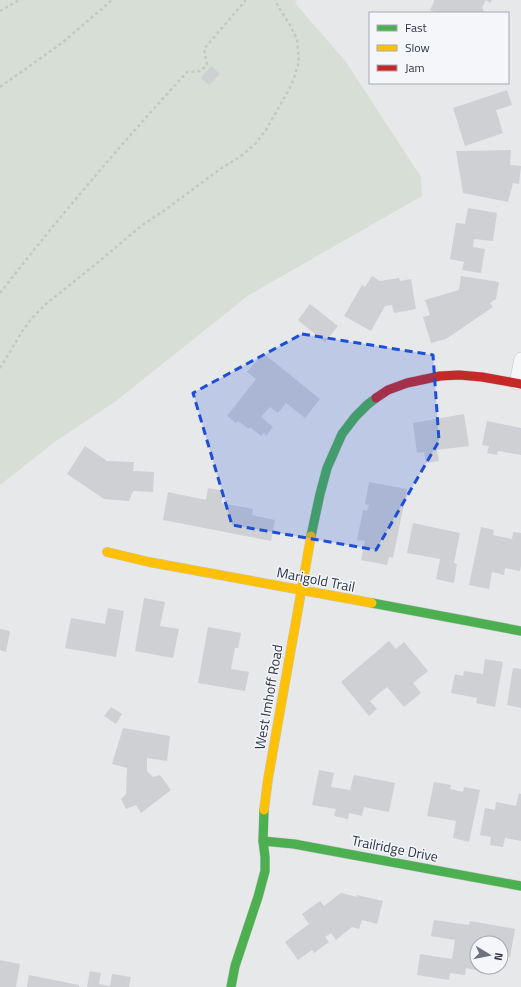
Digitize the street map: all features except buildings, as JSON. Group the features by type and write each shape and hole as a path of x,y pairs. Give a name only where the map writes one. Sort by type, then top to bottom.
{"street":[{"path":"519,384 521,359"},
{"name":"West Imhoff Road","path":"231,987 235,966 265,871 263,841 264,806 301,590 320,494 327,468 342,434 355,416 367,405 388,390 407,383 440,376 459,375 482,377 519,384"},
{"name":"Marigold Trail","path":"107,552 149,562 521,631"},
{"name":"Trailridge Drive","path":"263,841 294,844 521,886"}],"path":[{"path":"0,11 19,0"},
{"path":"0,87 62,43 112,0"},
{"path":"0,293 56,223 147,115 187,72 201,71 206,64 204,49 245,0"},
{"path":"0,368 32,318 46,304 141,226 223,167 240,157 255,144 266,130 292,84 299,62 297,39 275,0"}],"highlighted area":[{"path":"302,334 433,355 439,441 376,550 232,525 193,393"}],"shaded area":[{"path":"0,0 297,0 295,3 346,62 421,177 422,196 249,295 116,401 53,443 0,485"}],"traffic: fast":[{"path":"311,536 327,468 342,434 355,417 376,398"},
{"path":"372,603 521,631"},
{"path":"231,987 235,966 265,871 263,841 264,810"},
{"path":"263,841 294,844 521,886"}],"traffic: slow":[{"path":"264,810 268,779 311,536"},
{"path":"107,552 149,562 372,603"}],"traffic: jam":[{"path":"376,398 388,390 407,383 440,376 459,375 482,377 521,384"}]}
